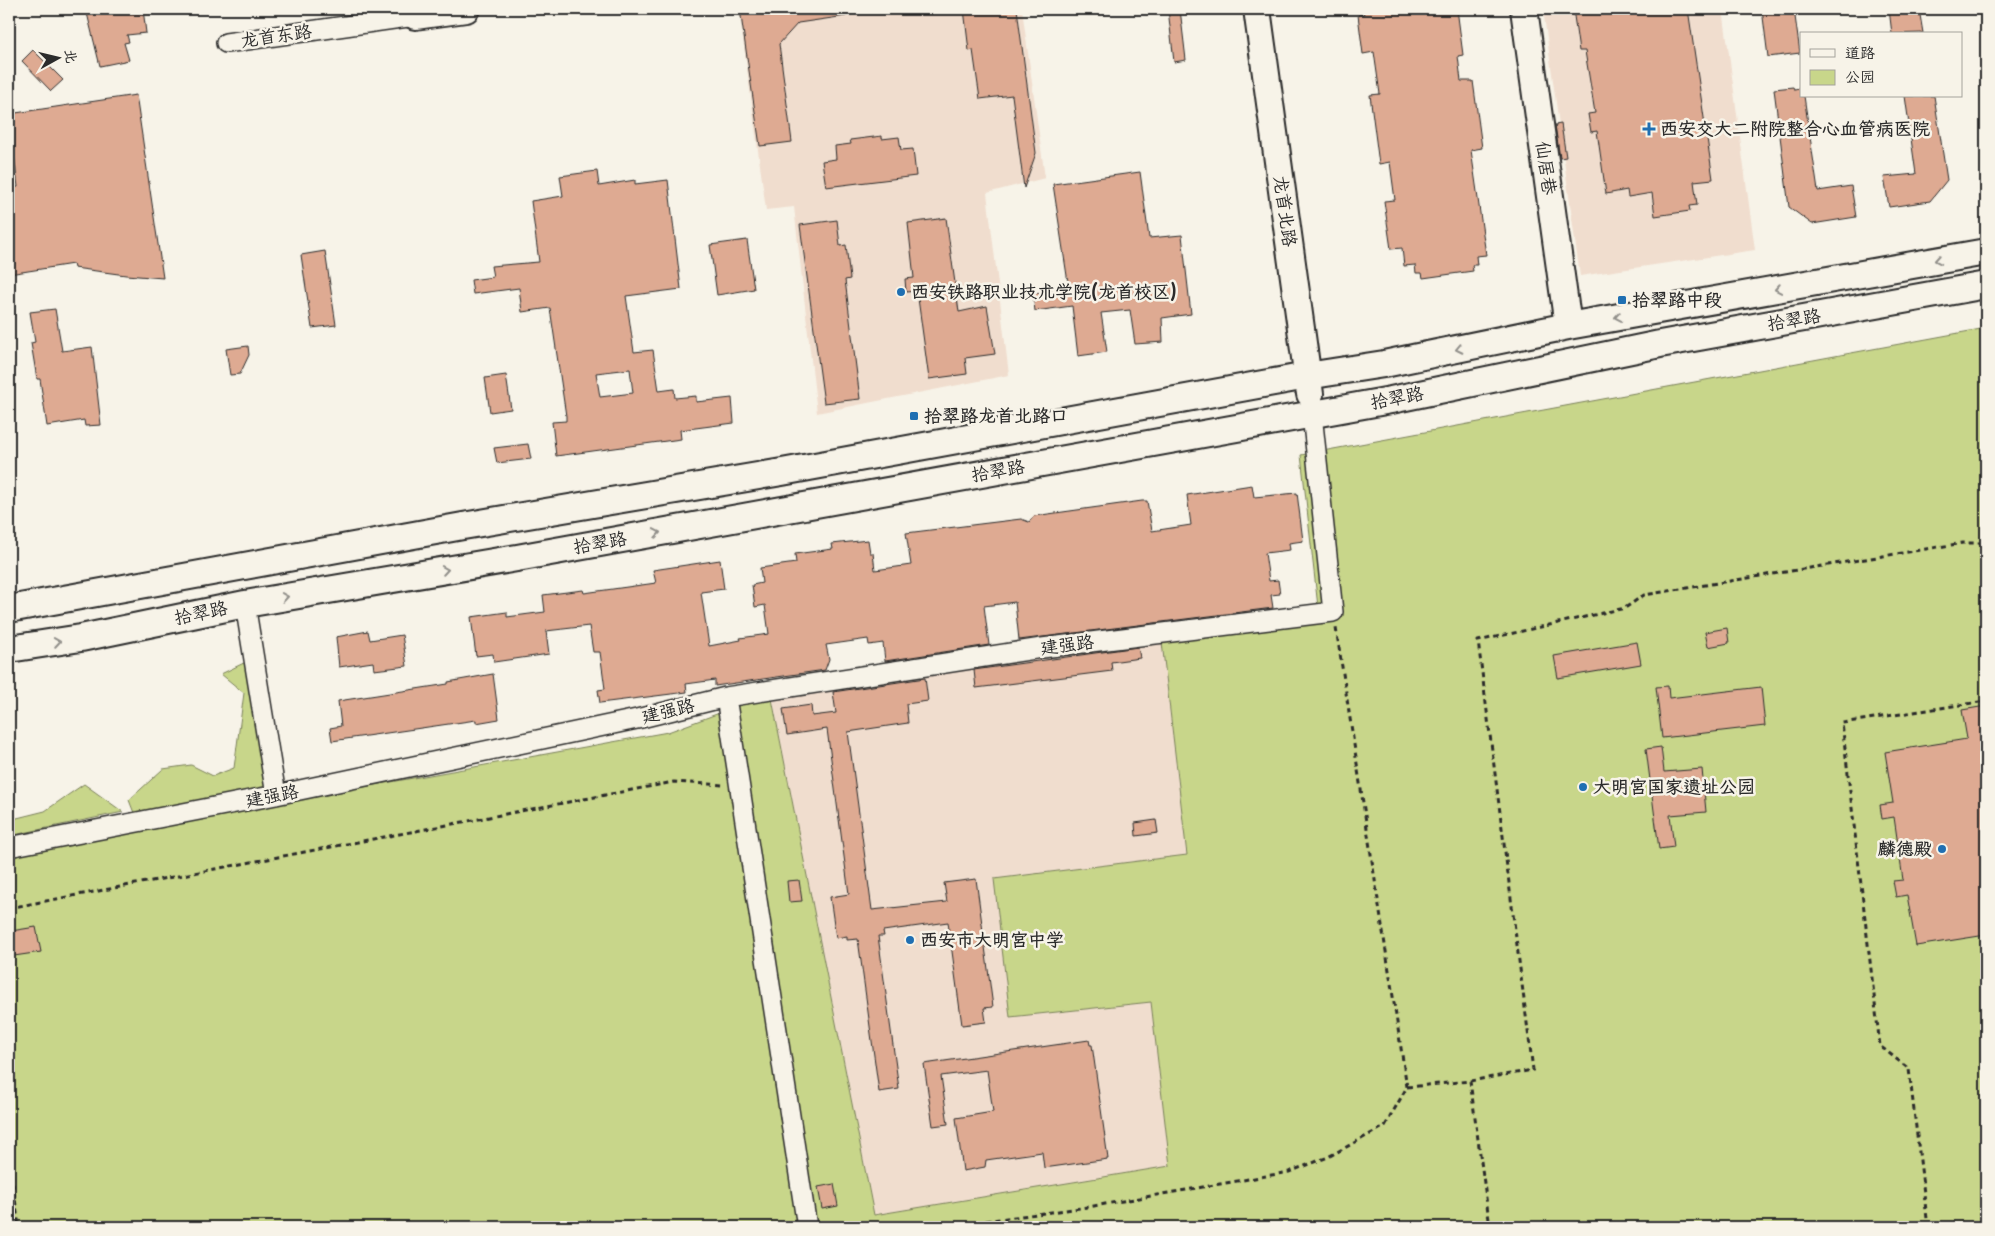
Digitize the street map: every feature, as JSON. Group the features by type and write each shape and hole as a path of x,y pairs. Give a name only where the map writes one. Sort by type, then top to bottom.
{"main road":[{"path":"414,13 466,9"},
{"name":"龙首北路","path":"1257,9 1312,414"},
{"name":"仙居巷","path":"1524,9 1568,326"},
{"name":"拾翠路","path":"9,609 463,526 773,474 1307,376 1384,364 1568,326 1986,252"},
{"name":"拾翠路","path":"9,649 81,638 245,604 517,558 1392,400 1660,344 1986,285"}],"street":[{"name":"龙首东路","path":"226,43 414,13"},
{"path":"1312,414 1333,612"},
{"path":"245,604 276,795"},
{"name":"建强路","path":"9,847 276,795 637,720 726,697 1042,648 1333,612"},
{"path":"726,697 807,1227"}],"path":[{"path":"1406,1087 1470,1081 1533,1070 1478,641 1625,608 1644,595 1963,543 1986,543"},
{"path":"941,1227 1088,1207 1289,1172 1328,1157 1385,1126 1406,1087 1333,612"},
{"path":"1928,1227 1909,1069 1880,1046 1842,723 1986,701"},
{"path":"9,908 674,782 725,785"},
{"path":"1470,1081 1490,1227"},
{"path":"9,1156 19,1227"}],"shaded area":[{"name":"西安铁路职业技术学院(龙首校区)","path":"739,9 1022,9 1045,178 987,193 1009,375 817,413 794,207 766,210"},
{"name":"西安交大二附院整合心血管病医院","path":"1543,9 1723,9 1755,250 1580,276"},
{"name":"西安市大明宫中学","path":"1161,634 1187,855 994,879 1011,1017 1151,1002 1170,1166 874,1215 771,694"}],"green space":[{"name":"大明宫国家遗址公园","path":"1986,328 1986,1227 9,1227 9,851 668,732 771,694 874,1215 1170,1166 1151,1002 1010,1017 994,879 1187,855 1161,634 1319,616 1301,455"},
{"path":"248,661 269,787 134,813 129,800 163,769 191,765 213,776 234,768 244,693 221,674"},
{"path":"84,784 123,812 9,836 9,820 45,811"}],"building":[{"path":"86,9 143,9 146,33 127,35 129,42 124,43 129,60 100,66"},
{"path":"740,9 845,9 846,16 798,23 779,44 792,142 760,146"},
{"path":"964,9 1017,9 1036,153 1024,188 1012,95 980,99 973,50 969,51"},
{"path":"1168,9 1180,9 1186,60 1174,62"},
{"path":"1368,9 1457,9 1463,55 1458,56 1461,81 1473,81 1482,148 1471,150 1486,255 1476,256 1477,265 1472,265 1473,271 1423,278 1422,273 1416,273 1415,265 1404,266 1402,248 1391,249 1384,201 1395,200 1390,162 1379,164 1370,95 1380,94 1374,52 1363,54 1358,15 1364,14 1363,12 1368,11"},
{"path":"1573,9 1688,9 1713,179 1694,181 1697,205 1689,206 1690,211 1655,216 1652,193 1628,197 1627,190 1606,194 1597,131 1591,132 1588,114 1595,113 1585,51 1579,51"},
{"path":"1762,9 1794,9 1800,53 1768,57"},
{"path":"1889,9 1919,9 1923,32 1892,32"},
{"path":"33,50 63,80 51,91 22,61"},
{"path":"1800,88 1800,98 1804,98 1818,191 1851,186 1856,217 1812,224 1789,207 1774,89"},
{"path":"136,95 163,278 74,268 73,264 9,274 9,188 18,187 9,114"},
{"path":"1905,98 1934,98 1947,180 1930,201 1889,207 1884,177 1916,174"},
{"path":"1561,124 1566,157 1560,158 1555,125"},
{"path":"882,136 882,139 899,137 901,150 913,149 916,176 826,187 822,161 836,159 835,146 851,144 850,140"},
{"path":"597,171 599,186 635,180 635,184 668,180 681,289 626,296 634,352 653,350 659,391 674,389 675,398 696,396 696,402 732,398 734,423 680,430 681,439 556,456 552,422 566,421 566,416 550,308 522,312 519,288 473,294 471,280 493,277 491,266 539,262 531,201 563,196 560,176","holes":["630,369 633,393 600,397 596,373"]},
{"path":"1140,172 1149,238 1182,235 1191,314 1162,318 1163,342 1135,344 1130,310 1101,313 1107,352 1078,356 1072,306 1035,311 1033,294 1069,289 1053,184"},
{"path":"946,218 959,312 987,306 995,354 965,358 967,374 929,379 917,291 906,292 905,279 914,278 908,223"},
{"path":"837,220 840,246 846,245 850,279 845,280 860,399 824,403 800,225"},
{"path":"747,240 754,289 717,295 710,245"},
{"path":"325,251 336,325 312,328 301,255"},
{"path":"55,309 62,351 92,347 101,425 85,426 84,420 47,426 40,379 37,379 31,343 35,342 30,312"},
{"path":"248,346 249,355 240,374 230,375 226,349"},
{"path":"506,375 511,409 490,412 485,378"},
{"path":"528,444 531,459 497,463 494,448"},
{"path":"1252,485 1254,497 1297,493 1303,541 1289,543 1290,550 1265,553 1269,581 1278,580 1280,594 1271,595 1273,608 1019,640 1015,602 984,606 989,645 885,661 883,643 869,645 868,639 826,645 829,659 825,670 715,686 715,680 686,684 687,692 600,703 598,690 605,689 600,652 593,652 589,626 546,631 549,654 494,662 493,654 476,656 471,617 507,612 507,617 545,612 543,595 583,590 584,593 656,583 653,570 720,560 724,589 701,592 709,646 741,640 740,638 769,634 765,605 755,607 752,585 762,583 760,568 796,563 795,554 833,549 832,544 868,540 870,553 873,553 875,570 911,565 906,533 1021,519 1029,522 1034,516 1142,501 1147,501 1152,531 1191,525 1187,495"},
{"path":"1727,628 1729,643 1708,647 1705,632"},
{"path":"368,631 370,640 402,635 407,666 374,670 373,662 339,667 336,637"},
{"path":"1637,642 1641,664 1558,678 1554,656"},
{"path":"1138,647 1140,658 1111,662 1112,671 976,688 974,670"},
{"path":"493,674 499,719 476,723 476,720 332,741 330,728 341,726 338,701 448,684 448,682"},
{"path":"925,678 928,701 906,704 908,723 848,732 872,910 947,902 944,883 976,879 993,1007 984,1008 986,1022 962,1025 948,922 883,931 884,936 878,936 899,1089 879,1092 858,939 847,940 847,936 836,938 830,897 849,894 827,729 787,735 783,709 811,705 812,716 836,713 833,692"},
{"path":"1668,686 1669,698 1761,687 1765,726 1662,738 1656,687"},
{"name":"麟德殿","path":"1986,706 1986,935 1916,946 1907,895 1896,897 1893,881 1903,880 1894,817 1882,819 1880,805 1893,803 1885,752 1967,739 1962,710"},
{"path":"1661,747 1664,772 1702,769 1706,812 1670,815 1674,847 1659,849 1646,749"},
{"path":"1156,820 1158,833 1136,836 1135,823"},
{"path":"799,880 802,901 789,902 787,881"},
{"path":"36,927 41,952 14,956 11,931"},
{"path":"1089,1040 1090,1045 1092,1045 1108,1159 1044,1168 1042,1152 986,1160 985,1167 963,1171 956,1118 993,1112 987,1070 941,1076 948,1124 933,1126 924,1064"},
{"path":"834,1184 838,1206 822,1209 818,1187"}],"place":[{"name":"西安交大二附院整合心血管病医院","path":"1649,129"},
{"name":"西安铁路职业技术学院(龙首校区)","path":"901,292"},
{"name":"拾翠路中段","path":"1622,300"},
{"name":"拾翠路龙首北路口","path":"914,416"},
{"name":"大明宫国家遗址公园","path":"1583,787"},
{"name":"麟德殿","path":"1942,849"},
{"name":"西安市大明宫中学","path":"910,940"}]}
